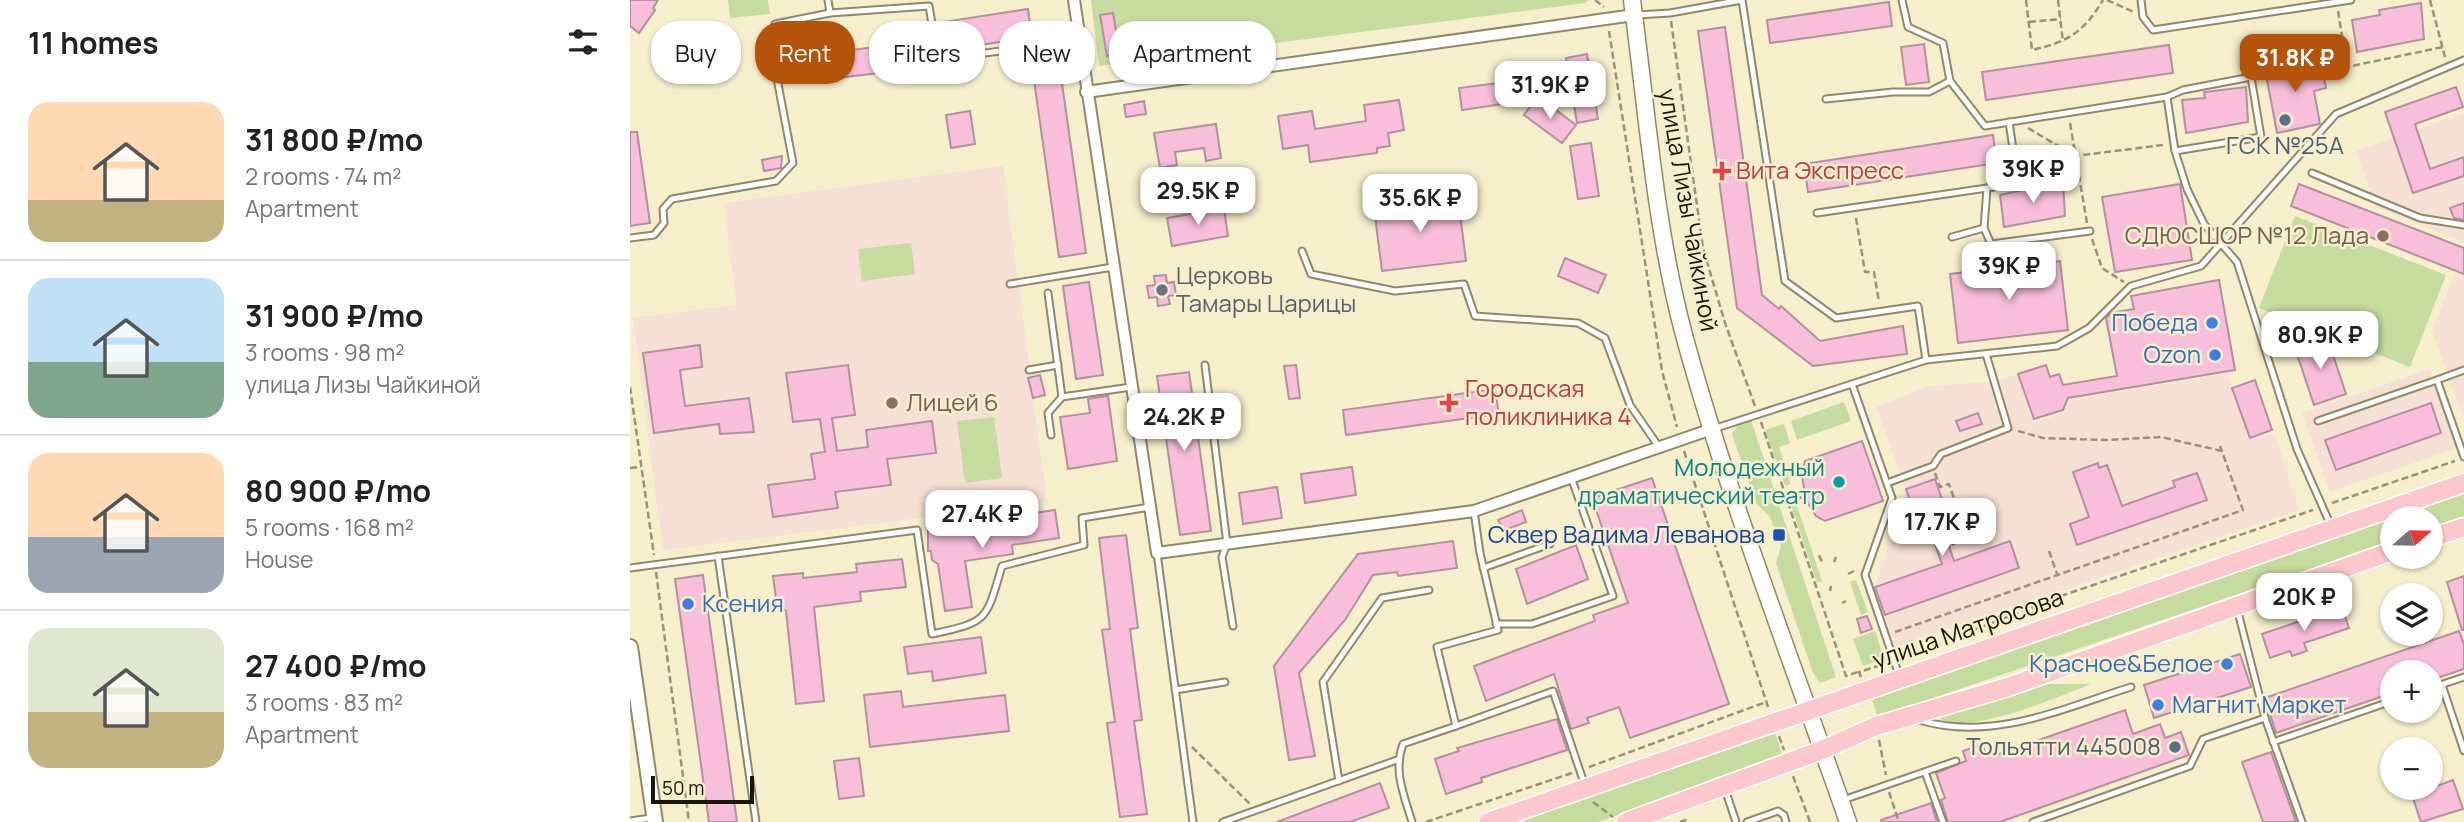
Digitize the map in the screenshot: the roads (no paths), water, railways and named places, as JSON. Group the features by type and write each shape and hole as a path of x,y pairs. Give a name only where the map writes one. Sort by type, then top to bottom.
{"main road":[{"name":"улица Лизы Чайкиной","path":"1633,8 1664,238 1683,333 1712,429 1848,822"},
{"name":"улица Матросова","path":"1488,822 1581,782 1774,721 2464,483"},
{"path":"2443,534 2464,527"},
{"path":"1626,822 1789,763 1905,716 2008,687 2380,555"}],"street":[{"path":"1074,0 1077,21"},
{"path":"1086,92 1633,8"},
{"path":"1085,84 1157,553 1474,511 1712,429"},
{"path":"630,647 655,820"}],"lane":[{"path":"828,0 830,13"},
{"path":"933,0 929,6 938,59 999,51"},
{"path":"1633,8 1670,13 1742,0 1785,281 1836,318 1918,306 1926,360"},
{"path":"1902,0 1908,27 1943,43 1950,81 1985,126 2166,97 2183,90 2252,77 2261,137 2175,151"},
{"path":"2141,0 2143,17 2153,30 2351,0"},
{"path":"630,238 654,235 664,223 663,209 672,200 776,181 787,173 793,163 771,47 775,24 830,13 929,6"},
{"path":"1712,429 1926,360 2057,346 2089,328 2131,286 2201,267 2336,114 2464,60"},
{"path":"1826,99 1893,92 1929,92 1950,81"},
{"path":"2166,97 2175,151 2187,189 2204,223 2237,262 2297,449 2332,529"},
{"path":"2013,121 2018,183"},
{"path":"2312,173 2420,218 2464,225"},
{"path":"1817,213 2045,179"},
{"path":"1987,188 1984,228 1991,244 2090,231"},
{"path":"1952,237 1984,228"},
{"path":"1302,251 1311,274 1395,291 1464,284 1475,316 1578,323 1605,338 1630,405 1659,447"},
{"path":"1010,284 1113,267"},
{"path":"1048,293 1062,397"},
{"path":"1887,483 1933,467 1941,454 2008,428 1986,354"},
{"path":"1029,370 1058,365"},
{"path":"1205,365 1227,544 1222,557 1233,626"},
{"path":"2318,421 2464,369"},
{"path":"2437,380 2464,457"},
{"path":"1852,384 1892,498 1865,575 1900,678"},
{"path":"1051,435 1048,413 1062,397 1131,387"},
{"path":"1496,624 1532,624 1613,596 1570,477"},
{"path":"630,568 917,530 932,634 969,626 989,610 1002,566 1084,545 1082,518 1150,508"},
{"path":"1456,726 1437,647 1498,630 1483,568 1474,511"},
{"path":"1483,568 1550,544"},
{"path":"1157,553 1193,822"},
{"path":"718,556 756,822"},
{"path":"1339,781 1323,682 1382,598 1429,590"},
{"path":"2237,605 2264,718 2302,822"},
{"path":"2443,685 2464,677"},
{"path":"1175,690 1225,682"},
{"path":"1905,716 1941,727 1997,727 2131,687"},
{"path":"2443,688 2464,751"},
{"path":"1412,822 1397,760 1403,744 1553,691 1581,782"},
{"path":"2273,742 2380,705"},
{"path":"2032,822 2190,765 2203,740 2264,718"},
{"path":"1223,822 1397,760"},
{"path":"1840,801 1956,761"},
{"path":"1925,772 1943,822"},
{"path":"1724,786 1736,822"},
{"path":"1747,822 1778,811 1784,815 1786,822"},
{"path":"630,821 655,820"}],"place":[{"name":"ГСК №25А","path":"2285,120"},
{"name":"Вита Экспресс","path":"1722,171"},
{"name":"СДЮСШОР №12 Лада","path":"2383,236"},
{"name":"Церковь Тамары Царицы","path":"1162,290"},
{"name":"Победа","path":"2212,323"},
{"name":"Ozon","path":"2215,355"},
{"name":"Лицей 6","path":"892,403"},
{"name":"Городская поликлиника 4","path":"1449,403"},
{"name":"Молодежный драматический театр","path":"1839,482"},
{"name":"Сквер Вадима Леванова","path":"1779,535"},
{"name":"Ксения","path":"688,604"},
{"name":"Красное&Белое","path":"2227,664"},
{"name":"Магнит Маркет","path":"2158,705"},
{"name":"Тольятти 445008","path":"2175,747"}]}
